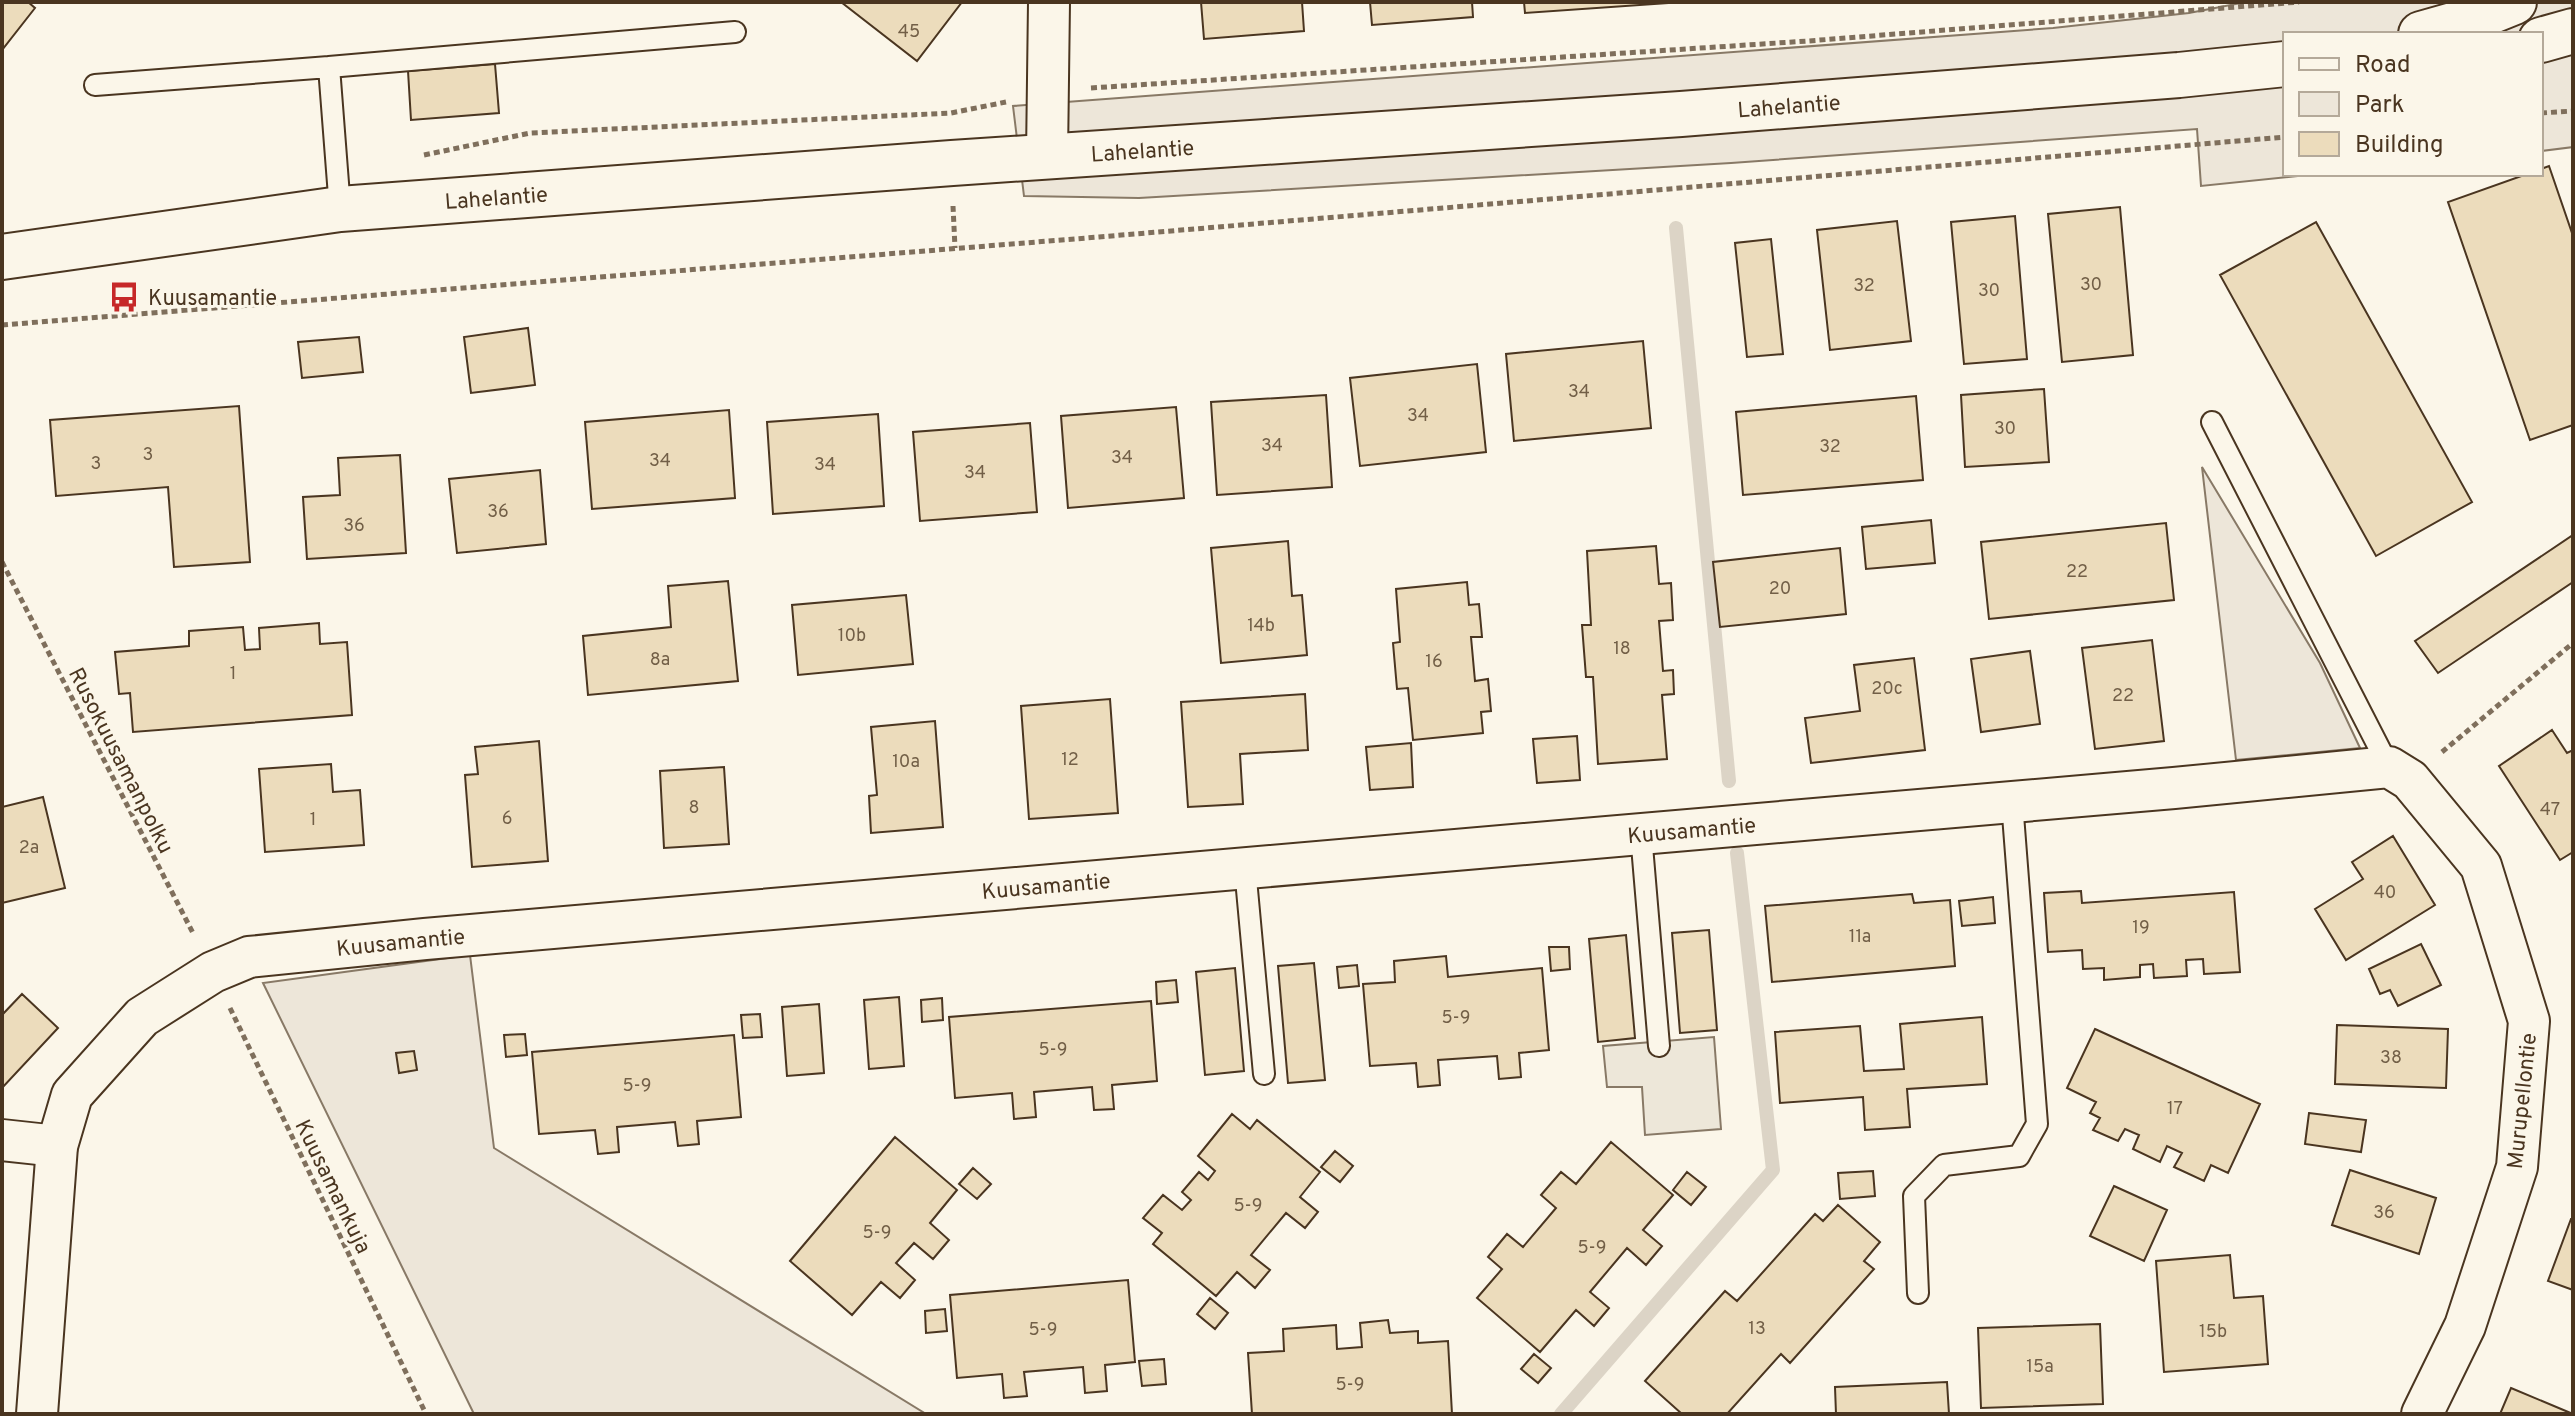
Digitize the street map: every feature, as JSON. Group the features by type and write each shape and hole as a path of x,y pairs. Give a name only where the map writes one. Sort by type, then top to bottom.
{"main road":[{"path":"2428,32 2467,21 2514,2"},
{"path":"2543,39 2573,31"},
{"name":"Lahelantie","path":"2,257 340,209 1047,156 1681,114 2283,64"}],"street":[{"path":"1047,156 1049,2"},
{"name":"Kuusamantie","path":"37,1414 57,1146 72,1095 142,1017 213,972 249,957 2012,802 2400,773"},
{"name":"Murupellontie","path":"2400,773 2481,866 2529,1021 2517,1167 2465,1326 2422,1414"},
{"path":"2,1140 57,1146"}],"lane":[{"path":"95,85 735,32"},
{"path":"329,67 340,209"},
{"path":"2212,422 2400,773"},
{"path":"1918,1293 1914,1196 1944,1165 2019,1156 2037,1124 2012,802"},
{"path":"1641,834 1659,1046"},
{"path":"1245,868 1264,1074"}],"path":[{"path":"418,156 530,133 951,113 1101,87 1808,41 2299,2"},
{"path":"2543,113 2573,111"},
{"path":"2,325 2283,137"},
{"name":"Rusokuusamanpolku","path":"2,562 213,972"},
{"path":"2400,773 2573,643"},
{"name":"Kuusamankuja","path":"213,972 426,1414"}],"green space":[{"path":"2246,2 2573,2 2573,147 2543,151 2543,32 2283,32 2283,176 2298,176 2201,186 2197,129 1731,163 1139,198 1024,196 1013,106 2053,28 2189,13"},
{"path":"2202,467 2320,663 2360,748 2236,760"},
{"path":"470,955 494,1148 926,1414 474,1414 263,983"}],"shaded area":[{"path":"1714,1037 1721,1129 1645,1135 1642,1087 1607,1087 1603,1046"}],"building":[{"path":"2,2 28,2 35,8 2,50"},
{"path":"841,2 962,2 917,61"},
{"path":"1201,2 1302,2 1304,31 1204,39"},
{"path":"1370,2 1472,2 1473,17 1372,25"},
{"path":"1524,2 1683,2 1525,13"},
{"path":"495,64 499,113 411,120 408,71"},
{"path":"2549,166 2573,236 2573,425 2530,440 2448,202 2521,176 2543,176 2543,168"},
{"path":"2120,207 2133,355 2062,362 2048,214"},
{"path":"2015,216 2027,359 1964,364 1951,222"},
{"path":"1897,221 1911,341 1830,350 1817,230"},
{"path":"2316,222 2472,502 2376,556 2220,275"},
{"path":"1771,239 1783,354 1747,357 1735,243"},
{"path":"528,328 535,385 471,393 464,337"},
{"path":"359,337 363,372 302,378 298,342"},
{"path":"1643,341 1651,428 1514,441 1506,354"},
{"path":"1477,364 1486,452 1360,466 1350,378"},
{"path":"2044,389 2049,462 1965,467 1961,395"},
{"path":"1326,395 1332,487 1217,495 1211,402"},
{"path":"1916,396 1923,480 1743,495 1736,412"},
{"path":"239,406 250,562 174,567 168,487 56,496 50,420"},
{"path":"1176,407 1184,498 1068,508 1061,416"},
{"path":"729,410 735,498 592,509 585,422"},
{"path":"878,414 884,506 773,514 767,422"},
{"path":"1030,423 1037,512 920,521 913,432"},
{"path":"400,455 406,553 307,559 303,497 340,495 338,458"},
{"path":"540,470 546,544 457,553 449,479"},
{"path":"1931,520 1935,563 1866,569 1862,527"},
{"path":"2166,523 2174,600 1989,619 1981,542"},
{"path":"2573,535 2573,582 2438,673 2415,641"},
{"path":"1288,541 1292,596 1302,595 1307,655 1221,663 1211,548"},
{"path":"1656,546 1659,584 1671,583 1673,620 1659,621 1663,671 1673,670 1674,694 1662,695 1667,759 1598,764 1593,677 1586,677 1582,625 1591,625 1587,551"},
{"path":"1840,548 1846,614 1720,627 1713,562"},
{"path":"728,581 738,681 588,695 583,636 671,627 668,586"},
{"path":"1467,582 1469,605 1479,604 1482,637 1471,637 1475,681 1488,679 1491,711 1481,712 1483,733 1413,740 1408,688 1397,689 1393,643 1400,642 1396,589"},
{"path":"906,595 913,664 798,675 792,605"},
{"path":"319,623 320,644 347,642 352,715 133,732 130,693 119,694 115,652 189,646 189,631 243,627 245,650 260,649 259,628"},
{"path":"2152,640 2164,741 2095,749 2082,648"},
{"path":"2030,651 2040,724 1981,732 1971,659"},
{"path":"1914,658 1925,750 1811,763 1805,718 1860,711 1854,665"},
{"path":"1305,694 1308,750 1240,754 1243,804 1188,807 1181,702"},
{"path":"1110,699 1118,813 1029,819 1021,706"},
{"path":"935,721 943,827 871,833 869,796 877,795 871,727"},
{"path":"2552,730 2567,753 2573,750 2573,852 2560,860 2499,766"},
{"path":"1577,736 1580,780 1537,783 1533,739"},
{"path":"539,741 548,861 472,867 465,775 478,774 475,747"},
{"path":"1411,743 1413,787 1370,790 1366,747"},
{"path":"331,764 333,792 360,790 364,845 265,852 259,769"},
{"path":"724,767 729,844 664,848 660,771"},
{"path":"43,797 65,888 2,903 2,807"},
{"path":"2393,836 2435,905 2346,960 2315,909 2363,879 2352,862"},
{"path":"2081,891 2082,903 2234,892 2240,972 2204,974 2203,959 2186,960 2187,976 2154,978 2153,964 2140,965 2140,977 2104,980 2104,968 2083,969 2082,950 2048,952 2044,893"},
{"path":"1912,894 1914,903 1950,900 1955,966 1772,982 1765,906"},
{"path":"1993,897 1995,923 1962,926 1959,901"},
{"path":"1709,930 1717,1030 1680,1033 1672,933"},
{"path":"1626,935 1635,1038 1598,1042 1589,939"},
{"path":"2421,944 2441,985 2398,1006 2390,990 2380,994 2369,969"},
{"path":"1549,947 1569,947 1570,969 1551,971"},
{"path":"1446,956 1448,977 1542,968 1549,1050 1519,1053 1521,1077 1499,1079 1497,1056 1438,1060 1440,1085 1418,1087 1416,1063 1370,1066 1363,984 1395,982 1394,961"},
{"path":"1314,963 1325,1080 1288,1083 1278,966"},
{"path":"1357,965 1359,986 1339,988 1337,967"},
{"path":"1235,968 1244,1071 1205,1075 1196,972"},
{"path":"1176,980 1178,1002 1157,1004 1156,982"},
{"path":"22,994 58,1028 2,1088 2,1015"},
{"path":"899,997 904,1066 869,1069 864,1000"},
{"path":"942,998 943,1020 922,1022 921,1000"},
{"path":"1151,1001 1157,1081 1112,1085 1114,1109 1094,1110 1092,1087 1034,1092 1036,1117 1014,1119 1012,1093 955,1098 949,1017"},
{"path":"819,1004 824,1073 787,1076 782,1007"},
{"path":"760,1014 762,1037 743,1038 741,1015"},
{"path":"1982,1017 1987,1084 1907,1089 1910,1127 1865,1130 1863,1097 1780,1103 1775,1032 1860,1026 1864,1071 1904,1069 1900,1024"},
{"path":"2337,1025 2448,1029 2446,1088 2335,1084"},
{"path":"2095,1029 2260,1104 2228,1173 2211,1165 2204,1181 2174,1167 2182,1153 2167,1146 2160,1162 2133,1149 2139,1135 2125,1129 2118,1141 2093,1130 2100,1118 2090,1113 2096,1102 2067,1088"},
{"path":"525,1034 527,1055 506,1057 504,1035"},
{"path":"734,1035 741,1117 697,1121 699,1144 678,1146 675,1122 617,1127 619,1152 598,1154 595,1130 539,1134 532,1052"},
{"path":"414,1051 417,1070 399,1073 396,1053"},
{"path":"2309,1113 2366,1120 2361,1152 2305,1144"},
{"path":"1232,1114 1250,1129 1257,1120 1320,1172 1300,1197 1318,1212 1305,1228 1286,1213 1251,1255 1270,1270 1255,1288 1237,1272 1216,1296 1153,1244 1162,1233 1143,1218 1163,1195 1182,1210 1191,1200 1182,1192 1199,1172 1208,1180 1215,1171 1198,1156"},
{"path":"895,1137 957,1190 930,1223 949,1240 933,1259 914,1243 896,1263 915,1280 900,1298 881,1282 852,1315 790,1261"},
{"path":"1611,1142 1673,1195 1643,1230 1662,1246 1646,1265 1627,1248 1590,1292 1609,1308 1594,1326 1576,1310 1540,1352 1477,1298 1502,1269 1488,1257 1507,1234 1523,1247 1556,1208 1541,1195 1561,1172 1576,1184"},
{"path":"1335,1151 1353,1166 1340,1182 1321,1167"},
{"path":"973,1168 991,1184 977,1199 959,1184"},
{"path":"2350,1170 2436,1198 2419,1254 2332,1225"},
{"path":"1873,1171 1875,1196 1840,1199 1838,1173"},
{"path":"1687,1172 1706,1187 1691,1205 1673,1190"},
{"path":"2114,1186 2167,1210 2144,1261 2090,1236"},
{"path":"1838,1205 1880,1242 1864,1261 1874,1269 1790,1363 1781,1354 1727,1414 1682,1414 1645,1381 1725,1291 1737,1301 1815,1214 1823,1221"},
{"path":"2573,1219 2573,1290 2548,1281"},
{"path":"2230,1255 2234,1298 2263,1296 2268,1364 2164,1372 2156,1261"},
{"path":"1128,1280 1135,1362 1105,1365 1107,1391 1085,1393 1083,1367 1024,1372 1027,1396 1004,1398 1002,1374 957,1378 950,1295"},
{"path":"1210,1298 1228,1313 1215,1329 1197,1314"},
{"path":"945,1309 947,1331 926,1333 925,1311"},
{"path":"1388,1320 1390,1333 1418,1331 1418,1343 1448,1341 1452,1414 1252,1414 1248,1353 1284,1351 1283,1329 1336,1325 1337,1349 1362,1347 1360,1323"},
{"path":"2100,1324 2103,1404 1981,1408 1978,1328"},
{"path":"1534,1354 1551,1368 1538,1383 1521,1369"},
{"path":"1164,1359 1166,1384 1142,1386 1139,1361"},
{"path":"1947,1382 1949,1414 1836,1414 1835,1387"},
{"path":"2511,1388 2573,1414 2500,1414"}],"waterway":[{"path":"1676,228 1729,781"},
{"path":"1561,1414 1773,1170 1737,853"}],"place":[{"name":"Kuusamantie","path":"124,297"}]}
